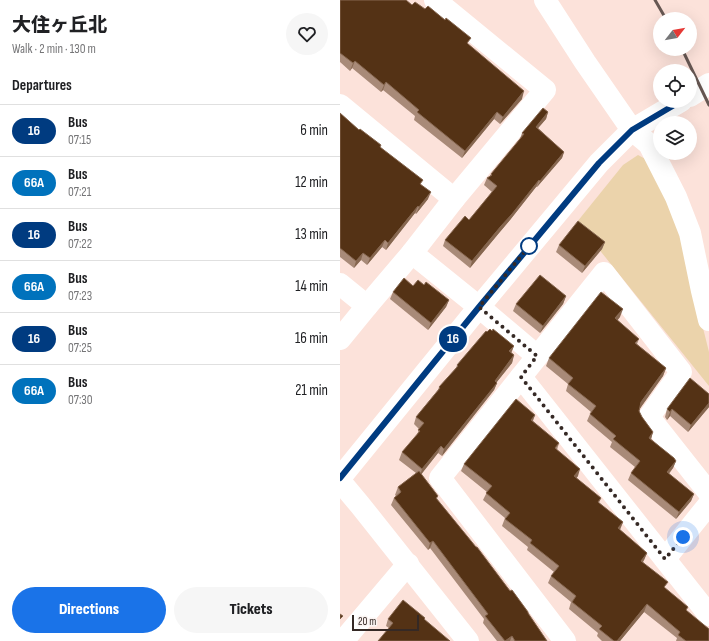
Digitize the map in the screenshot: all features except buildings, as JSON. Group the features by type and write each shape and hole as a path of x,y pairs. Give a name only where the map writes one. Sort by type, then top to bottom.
{"street":[{"path":"340,339 545,90 435,0"},
{"path":"544,0 632,130 649,144 676,197 690,233 709,320"},
{"path":"697,92 709,84"},
{"path":"340,105 454,199"},
{"path":"340,478 479,307 599,163 632,130 670,108"},
{"path":"412,253 537,356"},
{"path":"565,641 440,478 604,273 681,372 649,417 709,493"},
{"path":"340,284 367,306"},
{"path":"521,377 709,615"},
{"path":"340,481 408,564 468,641"},
{"path":"665,559 709,504"},
{"path":"344,641 408,564"}],"shaded area":[{"path":"638,155 651,162 671,200 709,352 709,386 577,222 623,165"}],"railway":[{"path":"655,0 662,12"},
{"path":"685,56 709,105"}],"bus line":[{"name":"16","path":"340,478 479,307 599,163 632,130 669,108"}],"route":[{"path":"529,246 531,244 479,307 537,356 521,377 665,559 683,537"}]}
